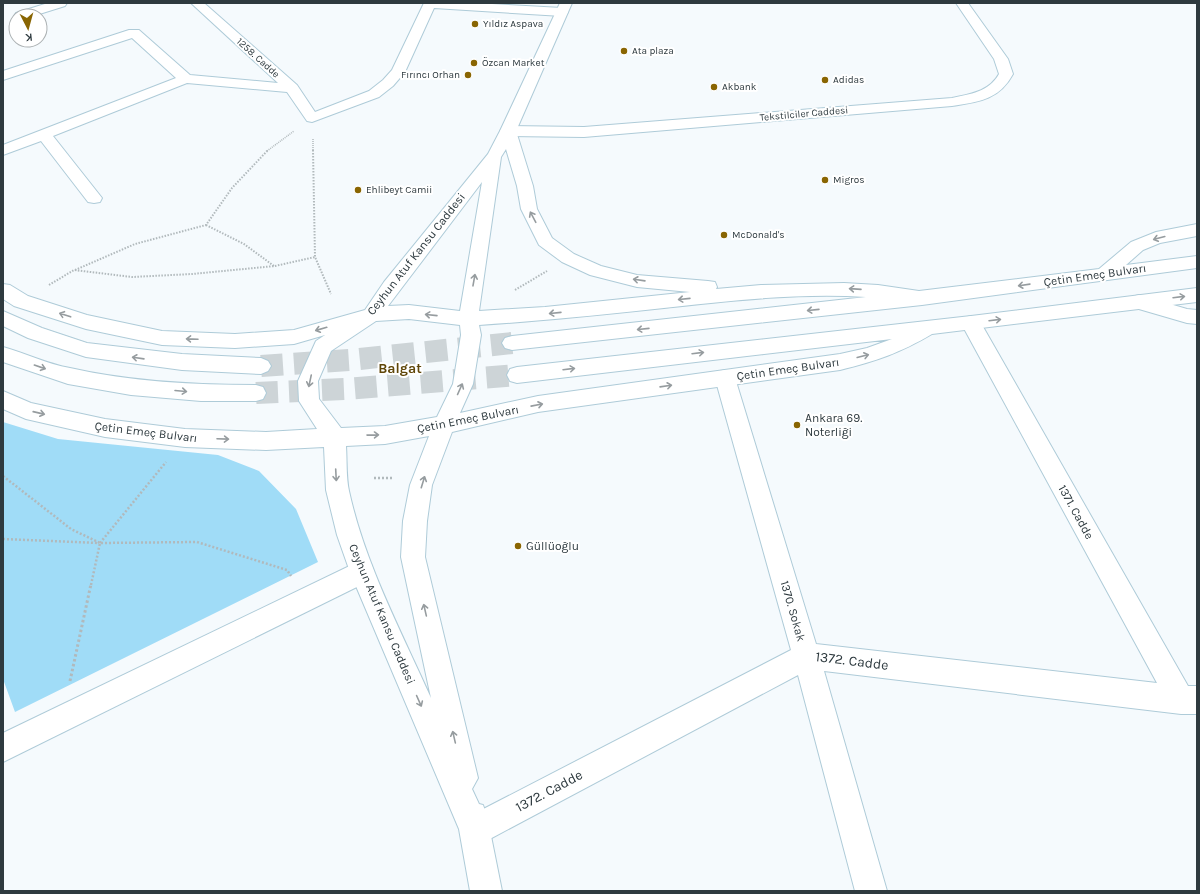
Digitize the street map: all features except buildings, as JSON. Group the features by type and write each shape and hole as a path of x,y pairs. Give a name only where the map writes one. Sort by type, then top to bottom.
{"main road":[{"path":"45,8 61,3"},
{"name":"1258. Cadde","path":"197,3 292,88 312,118"},
{"path":"312,118 374,94 388,84 398,72 429,3 564,7"},
{"name":"Tekstilciler Caddesi","path":"508,131 584,132 944,103 974,98 994,90 1003,82 1006,74 1001,59 962,3"},
{"name":"Ceyhun Atuf Kansu Caddesi","path":"475,830 362,572 349,535 336,490 334,436 309,401 308,381 323,346 372,315 391,287 495,155 508,131 564,7"},
{"path":"3,76 134,33 186,79"},
{"path":"3,150 186,79 292,88"},
{"path":"508,131 525,186 529,209 545,241 568,258 596,271 637,281 761,291"},
{"path":"44,135 94,198"},
{"name":"Ceyhun Atuf Kansu Caddesi","path":"486,891 475,830 413,557 415,521 421,486 444,425 463,384 471,335 469,319 471,296 495,155"},
{"path":"1104,274 1137,246 1156,238 1197,230"},
{"name":"Çetin Emeç Bulvarı","path":"512,344 922,298 1197,262"},
{"name":"Çetin Emeç Bulvarı","path":"3,290 21,301 86,322 154,337 235,341 294,337 372,315 409,312 469,319 545,314 761,291 844,288 878,291 922,298"},
{"name":"Çetin Emeç Bulvarı","path":"517,375 971,323 1197,295"},
{"path":"1139,302 1186,316 1197,317"},
{"path":"3,318 35,333 86,350 182,362 261,366"},
{"name":"1371. Cadde","path":"971,323 1189,700"},
{"name":"Çetin Emeç Bulvarı","path":"3,399 26,411 105,428 185,438 266,441 334,436 385,435 444,425 538,404 840,362 900,344 928,328"},
{"path":"3,354 68,376 131,387 201,393 256,393"},
{"name":"1370. Sokak","path":"725,378 806,656 871,891"},
{"path":"3,748 362,572"},
{"name":"1372. Cadde","path":"475,830 806,656 1189,700"}],"path":[{"path":"21,301 74,270 135,244 206,225 232,188 265,152 312,118"},
{"path":"312,118 316,256 331,294"},
{"path":"206,225 244,244 275,266"},
{"path":"74,270 132,277 192,274 275,266 316,256"},
{"path":"514,290 551,268"},
{"path":"61,720 100,543 185,438"},
{"path":"3,476 71,529 100,543"},
{"path":"374,478 393,478"},
{"path":"3,539 100,543 197,542 287,570 305,600"}],"shaded area":[{"path":"3,422 58,439 218,455 259,471 296,509 318,562 15,712 3,679"}],"tunnel":[{"path":"261,366 350,360 512,343"},
{"path":"256,393 346,389 517,375"}],"place":[{"name":"Yıldız Aspava","path":"475,24"},
{"name":"Ata plaza","path":"624,51"},
{"name":"Özcan Market","path":"474,63"},
{"name":"Fırıncı Orhan","path":"468,75"},
{"name":"Adidas","path":"825,80"},
{"name":"Akbank","path":"714,87"},
{"name":"Migros","path":"825,180"},
{"name":"Ehlibeyt Camii","path":"358,190"},
{"name":"McDonald's","path":"724,235"},
{"name":"Ankara 69. Noterliği","path":"797,425"},
{"name":"Güllüoğlu","path":"518,546"}],"district":[{"name":"Balgat","path":"400,368"}]}
